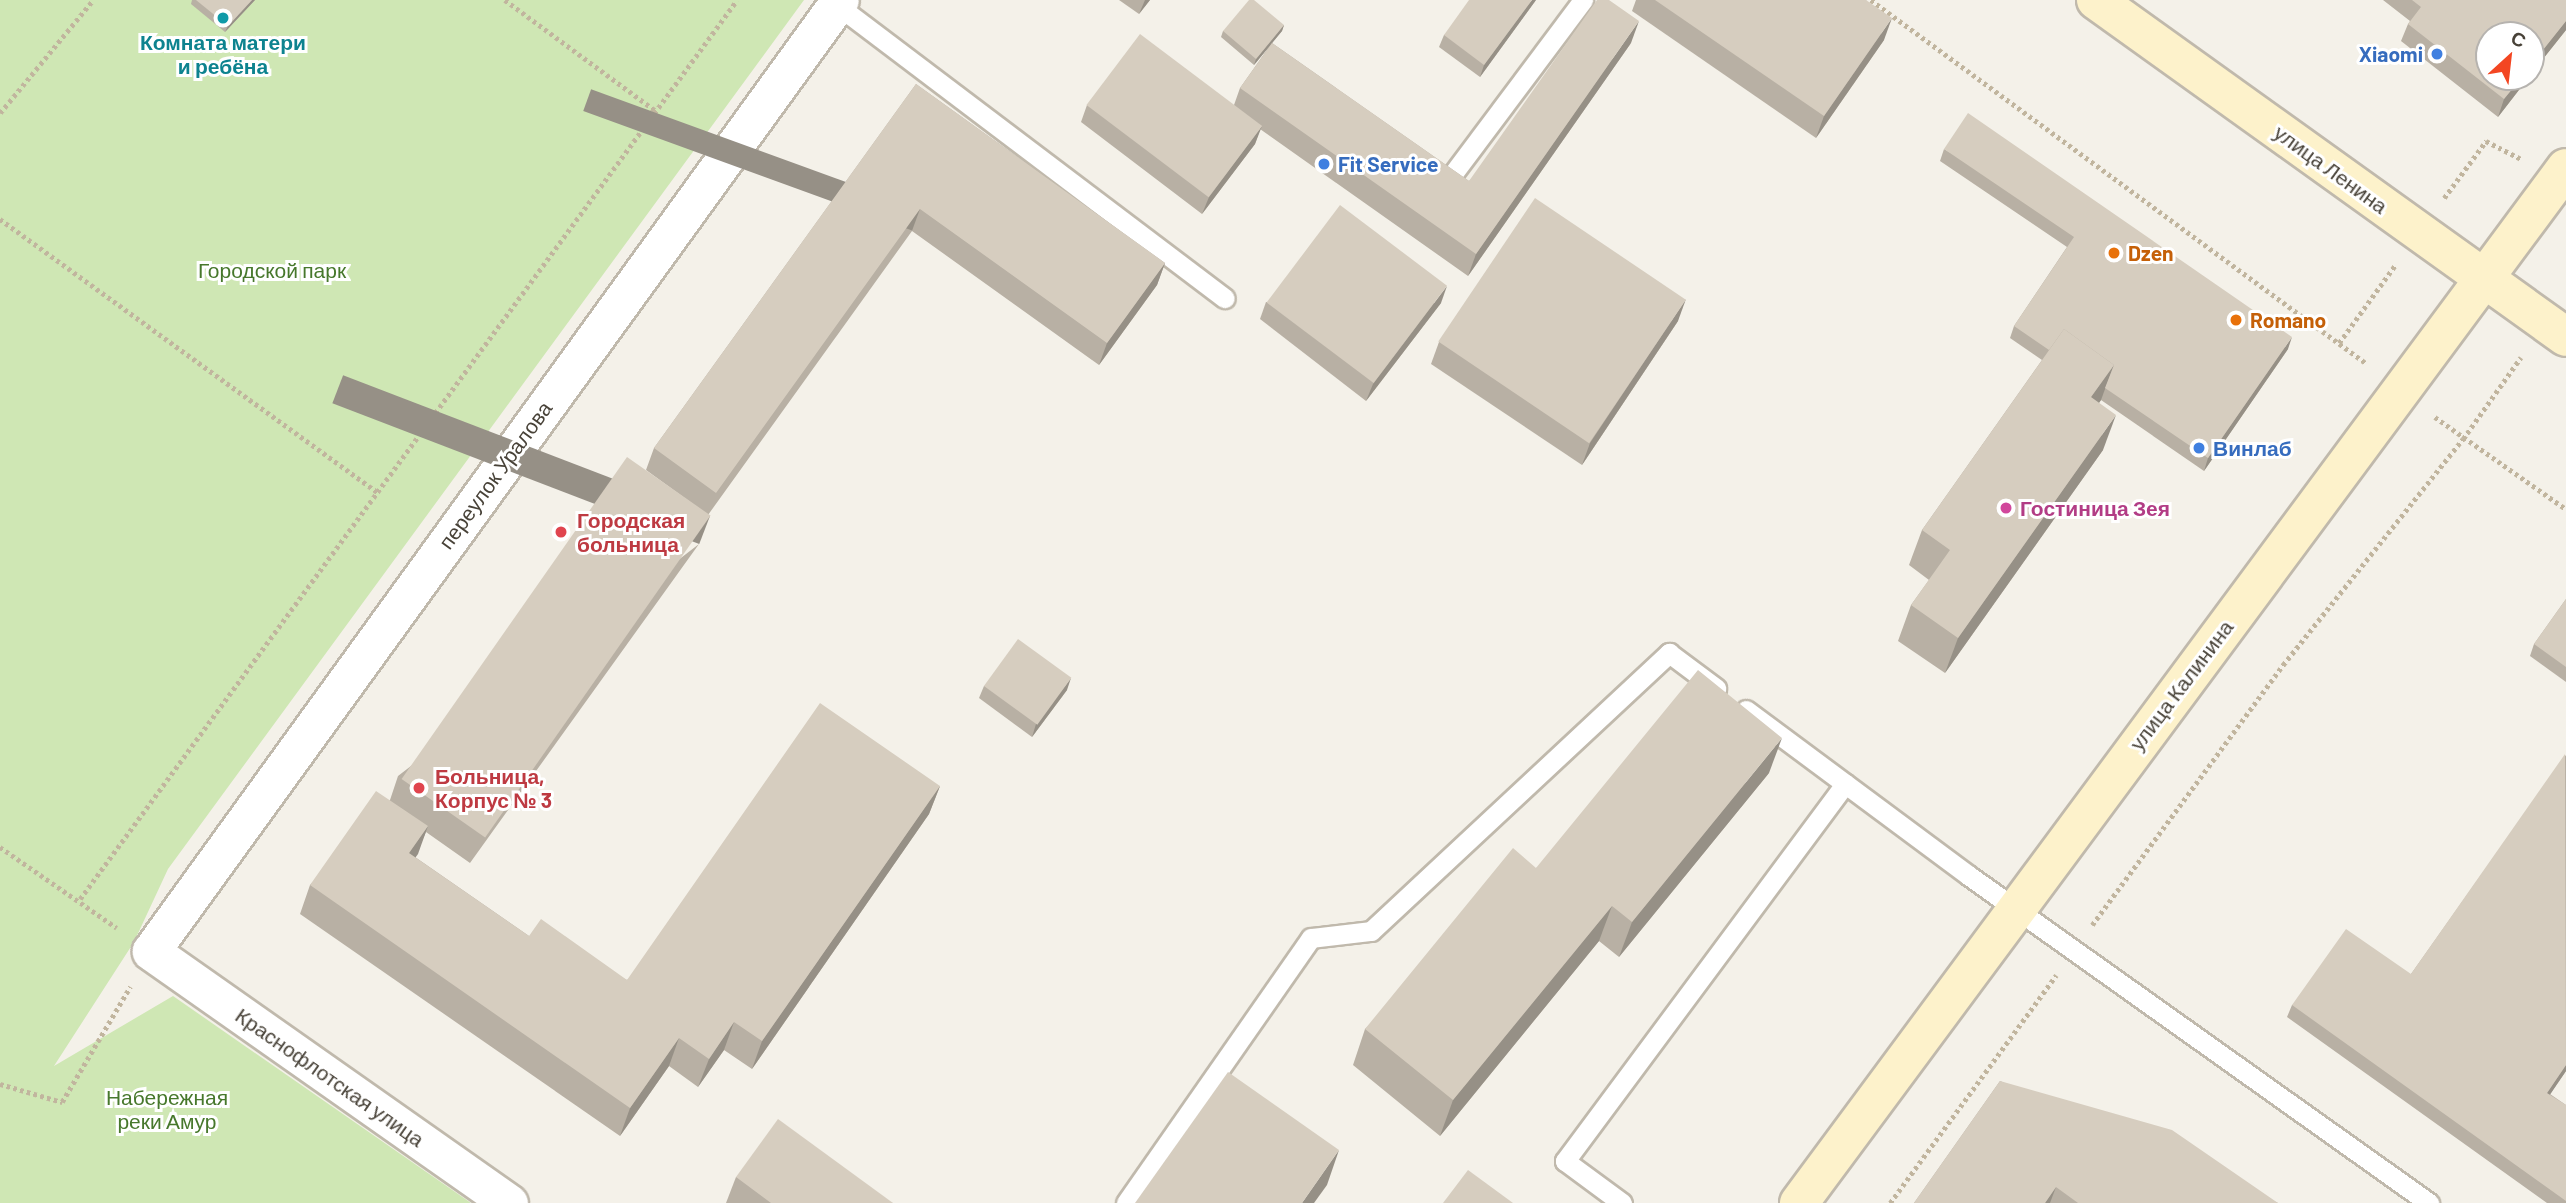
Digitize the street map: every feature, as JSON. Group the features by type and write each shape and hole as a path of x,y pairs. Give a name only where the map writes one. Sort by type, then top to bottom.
{"main road":[{"name":"улица Ленина","path":"2096,0 2556,330"},
{"name":"улица Калинина","path":"1799,1203 2484,276 2566,169"}],"street":[{"name":"переулок Уралова","path":"137,942 838,2"},
{"name":"Краснофлотская улица","path":"137,942 509,1203"}],"lane":[{"path":"1452,175 1583,0"},
{"path":"838,2 1225,298"},
{"path":"1126,1203 1311,938 1371,931 1669,653 2073,951 2429,1203"},
{"path":"1622,1203 1565,1161 1844,784"}],"path":[{"path":"0,113 93,0"},
{"path":"505,0 656,111"},
{"path":"80,899 737,0"},
{"path":"1871,0 2463,439 2566,509"},
{"path":"0,219 378,493"},
{"path":"1890,1203 2283,665 2463,439 2556,330"},
{"path":"0,847 80,899 137,942 62,1102 0,1084"}],"green space":[{"name":"Городской парк","path":"0,0 804,0 168,869 134,942 54,1066 173,996 471,1203 0,1203"}],"building":[{"name":"Комната матери и ребёна","path":"196,0 252,0 228,26"},
{"path":"1249,0 1254,0 1284,25 1256,59 1223,31"},
{"path":"1469,0 1532,0 1484,65 1444,35"},
{"path":"1597,0 1609,0 1639,21 1476,254 1240,88 1272,43 1469,181"},
{"path":"1655,0 1866,0 1892,18 1824,116"},
{"path":"2412,0 2566,0 2566,21 2545,47 2545,21 2475,21 2475,76 2408,24 2421,7"},
{"path":"1140,34 1262,126 1209,197 1086,105"},
{"path":"916,84 1165,263 1107,343 920,209 716,493 654,448"},
{"path":"2494,91 2511,91 2504,99"},
{"path":"1968,113 2292,337 2208,458 2105,388 2114,365 2064,329 2049,350 2014,326 2074,237 1944,149"},
{"path":"1535,198 1686,300 1589,443 1438,341"},
{"path":"1340,205 1447,286 1374,383 1267,302"},
{"name":"Гостиница Зея","path":"2064,329 2114,365 2091,397 2116,415 1958,638 1911,605 1950,550 1922,530"},
{"path":"627,457 711,516 485,837 402,779"},
{"path":"2566,599 2566,667 2534,644"},
{"path":"1018,639 1071,678 1037,725 984,686"},
{"path":"1698,670 1782,738 1632,922 1612,906 1453,1100 1365,1029 1513,848 1536,868"},
{"path":"820,703 940,786 762,1041 734,1022 709,1059 679,1038 630,1108 310,885 376,791 428,826 409,853 529,936 541,919 627,980"},
{"path":"2565,754 2566,1065 2547,1093 2566,1105 2566,1201 2292,1005 2346,929 2411,974"},
{"path":"1228,1072 1339,1150 1302,1203 1135,1203"},
{"path":"2000,1081 2172,1130 2278,1203 2078,1203 2056,1187 2045,1203 1914,1203"},
{"path":"778,1119 893,1203 771,1203 736,1177"},
{"path":"1468,1170 1513,1203 1443,1203"}],"place":[{"name":"Комната матери и ребёна","path":"223,18"},
{"name":"Xiaomi","path":"2437,54"},
{"name":"Fit Service","path":"1324,164"},
{"name":"Dzen","path":"2114,253"},
{"name":"Romano","path":"2236,320"},
{"name":"Винлаб","path":"2199,448"},
{"name":"Гостиница Зея","path":"2006,508"},
{"name":"Городская больница","path":"561,532"},
{"name":"Больница, Корпус № 3","path":"419,788"}],"park label":[{"name":"Набережная реки Амур","path":"167,1109"}]}
